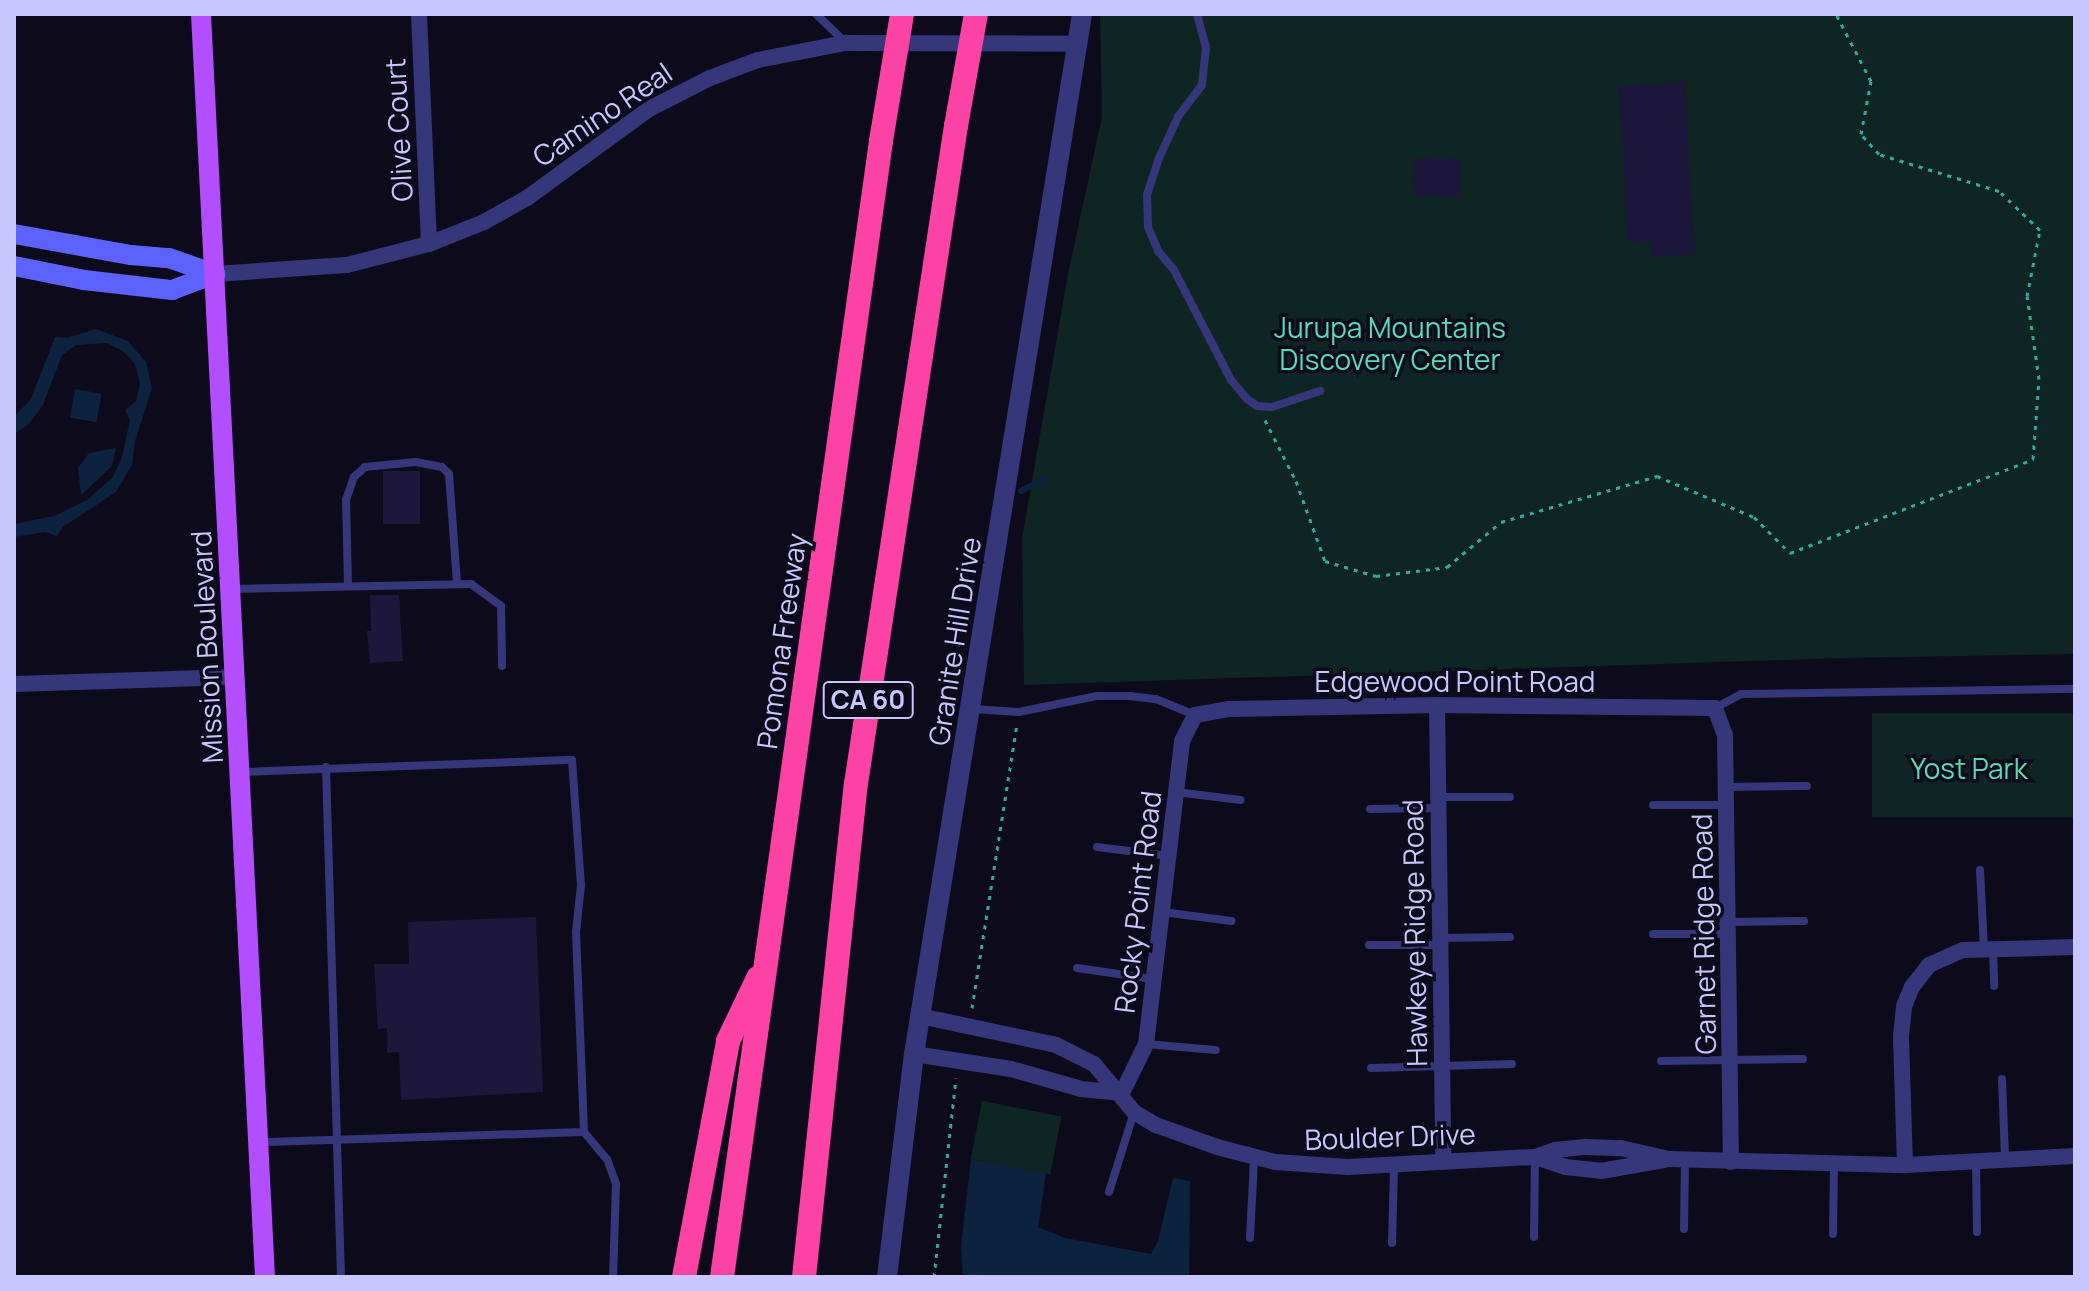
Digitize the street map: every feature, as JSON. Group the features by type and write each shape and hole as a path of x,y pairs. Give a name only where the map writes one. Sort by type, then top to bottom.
{"highway":[{"name":"Pomona Freeway","path":"722,1277 881,141 902,14"},
{"name":"CA 60","path":"804,1277 856,784 956,126 976,14"},
{"path":"684,1277 728,1041 769,954"}],"main road":[{"name":"Mission Boulevard","path":"201,14 265,1277"},
{"name":"Camino Real","path":"14,234 131,255 169,258 215,274"},
{"name":"Camino Real","path":"14,266 84,280 172,290 215,274"}],"street":[{"name":"Olive Court","path":"419,14 429,244"},
{"name":"Granite Hill Drive","path":"887,1277 914,1054 1082,14"},
{"name":"Camino Real","path":"215,274 347,265 429,244 484,222 527,198 649,109 710,78 758,60 845,43 1076,44"},
{"path":"14,684 236,677"},
{"name":"Edgewood Point Road","path":"1195,715 1229,709 1437,705 1715,708"},
{"name":"Hawkeye Ridge Road","path":"1437,705 1443,1161"},
{"name":"Garnet Ridge Road","path":"1715,708 1725,735 1731,1162"},
{"name":"Rocky Point Road","path":"1122,1093 1146,1044 1182,741 1195,715"},
{"path":"1905,1165 1901,1036 1904,1006 1912,987 1929,965 1947,954 1989,949 2075,947"},
{"path":"920,1016 1056,1045 1094,1064 1122,1093 1134,1112"},
{"path":"1056,1080 1068,1051"},
{"path":"914,1054 1056,1080 1081,1089 1122,1093"},
{"name":"Boulder Drive","path":"1134,1112 1156,1125 1254,1158 1307,1166 1535,1157 1555,1150 1585,1147 1621,1148 1677,1159 1834,1164 1905,1165 2075,1156"},
{"name":"Boulder Drive","path":"1535,1157 1565,1167 1601,1171 1677,1159"}],"lane":[{"path":"816,14 845,43"},
{"path":"1197,14 1206,47 1202,85 1178,117 1159,158 1147,195 1148,227 1158,251 1174,270 1231,380 1257,406 1272,407 1320,391"},
{"path":"348,585 346,500 354,477 365,467 416,462 442,467 449,474 457,584"},
{"path":"231,589 471,584 501,606 502,666"},
{"path":"1715,708 1741,694 2075,689"},
{"path":"972,709 1019,712 1097,696 1130,696 1156,699 1195,715"},
{"path":"240,772 572,760 581,885 576,932 584,1132 607,1159 616,1184 613,1277"},
{"path":"326,767 341,1277"},
{"path":"1726,787 1807,786"},
{"path":"1176,792 1241,800"},
{"path":"1370,809 1510,797"},
{"path":"1653,805 1726,805"},
{"path":"1097,847 1168,856"},
{"path":"1980,870 1994,986"},
{"path":"1162,912 1231,921"},
{"path":"1653,934 1804,921"},
{"path":"1369,945 1510,937"},
{"path":"1077,968 1154,979"},
{"path":"1146,1044 1216,1050"},
{"path":"1661,1061 1803,1059"},
{"path":"1371,1068 1512,1064"},
{"path":"2002,1079 2005,1158"},
{"path":"1109,1192 1134,1112"},
{"path":"259,1142 584,1132"},
{"path":"1534,1237 1535,1157"},
{"path":"1250,1238 1254,1158"},
{"path":"1677,1159 1684,1229"},
{"path":"1976,1161 1977,1232"},
{"path":"1392,1243 1394,1164"},
{"path":"1833,1234 1834,1164"}],"path":[{"path":"1257,406 1296,481 1325,561 1376,576 1447,567 1501,522 1657,476 1754,517 1790,553 2033,459 2039,379 2027,296 2040,230 1999,191 1879,154 1861,134 1871,81 1836,14"},
{"path":"975,996 1019,712"},
{"path":"934,1277 953,1096"}],"green space":[{"name":"Jurupa Mountains Discovery Center","path":"1100,14 2075,14 2075,654 1843,658 1024,685 1022,539 1068,274 1102,117"},
{"name":"Yost Park","path":"1872,713 2075,713 2075,817 1872,817"},
{"path":"982,1101 1062,1116 1050,1174 971,1159"}],"water":[{"path":"96,329 128,341 146,362 152,388 135,441 132,465 116,492 63,527 57,536 45,532 14,537 14,524 54,516 87,500 112,478 121,460 130,420 125,410 136,401 140,383 135,364 124,352 107,343 76,345 62,355 43,405 29,424 14,434 14,417 31,399 55,337 67,338"},
{"path":"75,389 102,394 97,422 70,418"},
{"path":"116,448 112,466 81,495 78,468 89,453"},
{"path":"971,1159 1046,1173 1038,1227 1065,1238 1151,1254 1158,1241 1173,1178 1190,1181 1189,1277 963,1277 961,1247"}],"building":[{"path":"1685,82 1694,254 1652,257 1651,241 1628,243 1619,86"},
{"path":"1414,158 1460,159 1459,197 1413,196"},
{"path":"383,471 420,471 420,524 383,524"},
{"path":"370,595 399,595 403,661 370,663 367,631 371,631"},
{"path":"536,917 543,1092 401,1100 399,1052 387,1053 387,1028 378,1029 374,964 409,964 408,922"}],"waterway":[{"path":"1021,491 1045,478"}]}
